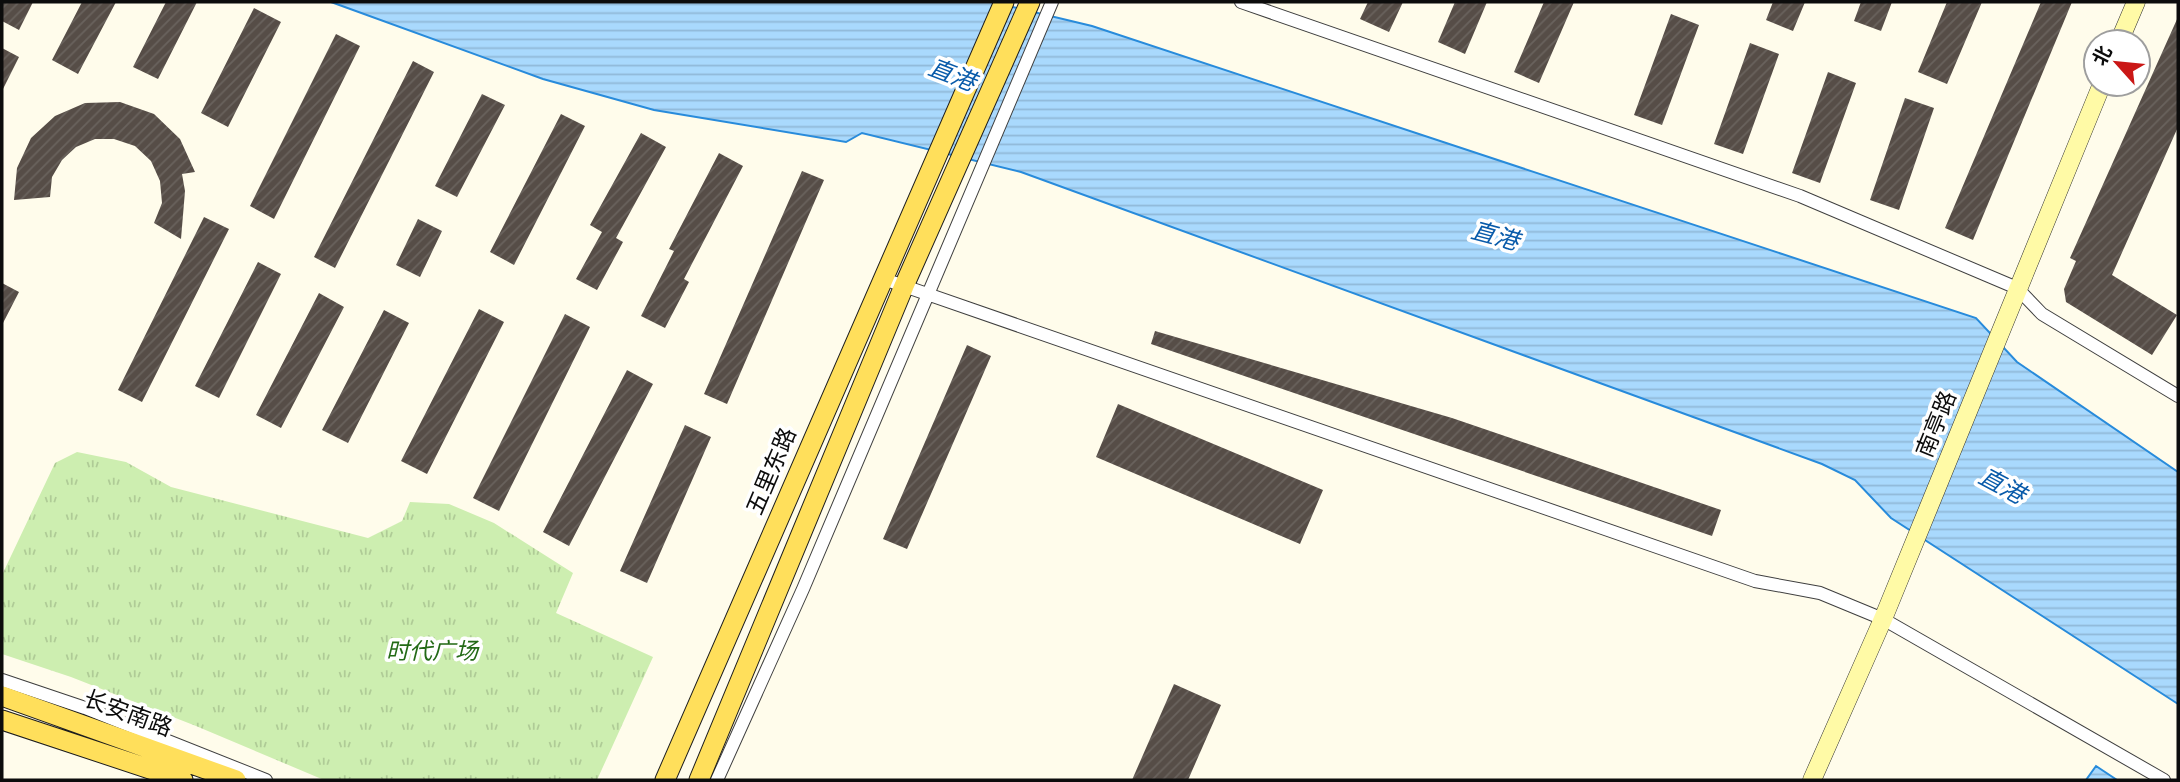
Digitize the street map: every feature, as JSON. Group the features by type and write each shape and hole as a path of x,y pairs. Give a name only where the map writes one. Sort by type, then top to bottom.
{"main road":[{"name":"五里东路","path":"665,780 881,278 1004,2"},
{"path":"699,780 944,191 1030,2"},
{"name":"长安南路","path":"2,696 236,780"},
{"name":"长安南路","path":"2,720 183,780"}],"street":[{"path":"717,780 929,295 1052,2"},
{"path":"1241,2 1800,196 2017,289 2042,314 2178,396"},
{"path":"2125,28 2136,2"},
{"name":"南亭路","path":"1812,780 1883,619 2096,98"},
{"path":"881,278 1755,581 1820,593 1883,619 2164,780"},
{"path":"2,680 85,708 266,780"}],"green space":[{"name":"时代广场","path":"77,452 126,462 171,487 368,538 402,521 410,502 449,504 494,523 573,573 556,613 653,657 597,780 324,780 71,677 2,654 2,575 55,463"}],"water":[{"name":"直港","path":"331,2 992,2 1092,26 1976,318 2017,362 2178,472 2178,704 1891,518 1855,480 1822,464 1021,172 862,133 846,142 654,110 543,79"},
{"path":"2096,766 2117,780 2086,780"}],"building":[{"path":"2,2 33,2 19,30 2,21"},
{"path":"82,2 116,2 78,74 52,60"},
{"path":"166,2 197,2 158,79 133,67"},
{"path":"1368,2 1403,2 1389,32 1360,19"},
{"path":"1455,2 1487,2 1465,54 1438,42"},
{"path":"1544,2 1574,2 1539,83 1514,72"},
{"path":"1773,2 1805,2 1793,31 1766,20"},
{"path":"1861,2 1892,2 1881,31 1854,21"},
{"path":"1947,2 1982,2 1947,84 1918,72"},
{"path":"2041,2 2072,2 1973,240 1945,228"},
{"path":"254,8 281,22 228,127 201,113"},
{"path":"1671,14 1699,25 1662,125 1634,115"},
{"path":"2178,17 2178,127 2112,275 2177,315 2152,355 2066,302 2064,289 2076,261 2070,258 2142,98 2152,98 2152,75"},
{"path":"336,34 360,46 274,219 250,206"},
{"path":"1750,43 1779,54 1743,154 1714,144"},
{"path":"2,48 19,57 2,91"},
{"path":"413,61 434,72 335,268 314,257"},
{"path":"1828,72 1856,83 1820,183 1792,173"},
{"path":"482,94 505,105 457,197 435,186"},
{"path":"1905,98 1934,108 1899,210 1870,200"},
{"path":"120,102 154,114 180,139 195,172 182,174 185,191 181,239 154,223 162,203 160,181 151,161 135,146 114,139 95,139 76,147 62,160 52,177 50,197 14,200 17,168 31,138 55,116 85,103"},
{"path":"561,114 585,126 514,265 490,252"},
{"path":"641,133 666,147 616,238 623,242 597,290 576,279 602,232 590,225"},
{"path":"719,153 743,166 684,279 689,282 665,328 641,316 674,251 669,249"},
{"path":"802,171 824,180 727,404 704,394"},
{"path":"204,217 229,229 142,402 118,390"},
{"path":"418,219 442,231 420,277 396,265"},
{"path":"258,262 281,274 219,398 195,386"},
{"path":"2,283 19,292 2,325"},
{"path":"319,293 344,307 281,428 256,415"},
{"path":"479,309 504,322 427,474 401,461"},
{"path":"384,310 409,323 348,443 322,430"},
{"path":"565,314 590,327 499,511 473,498"},
{"path":"1155,331 1452,418 1721,510 1712,536 1151,344"},
{"path":"967,345 991,356 907,549 883,539"},
{"path":"627,370 653,384 569,546 543,532"},
{"path":"1118,404 1323,490 1300,544 1096,457"},
{"path":"685,425 711,437 647,583 620,571"},
{"path":"1174,684 1221,705 1188,780 1132,780"}]}
